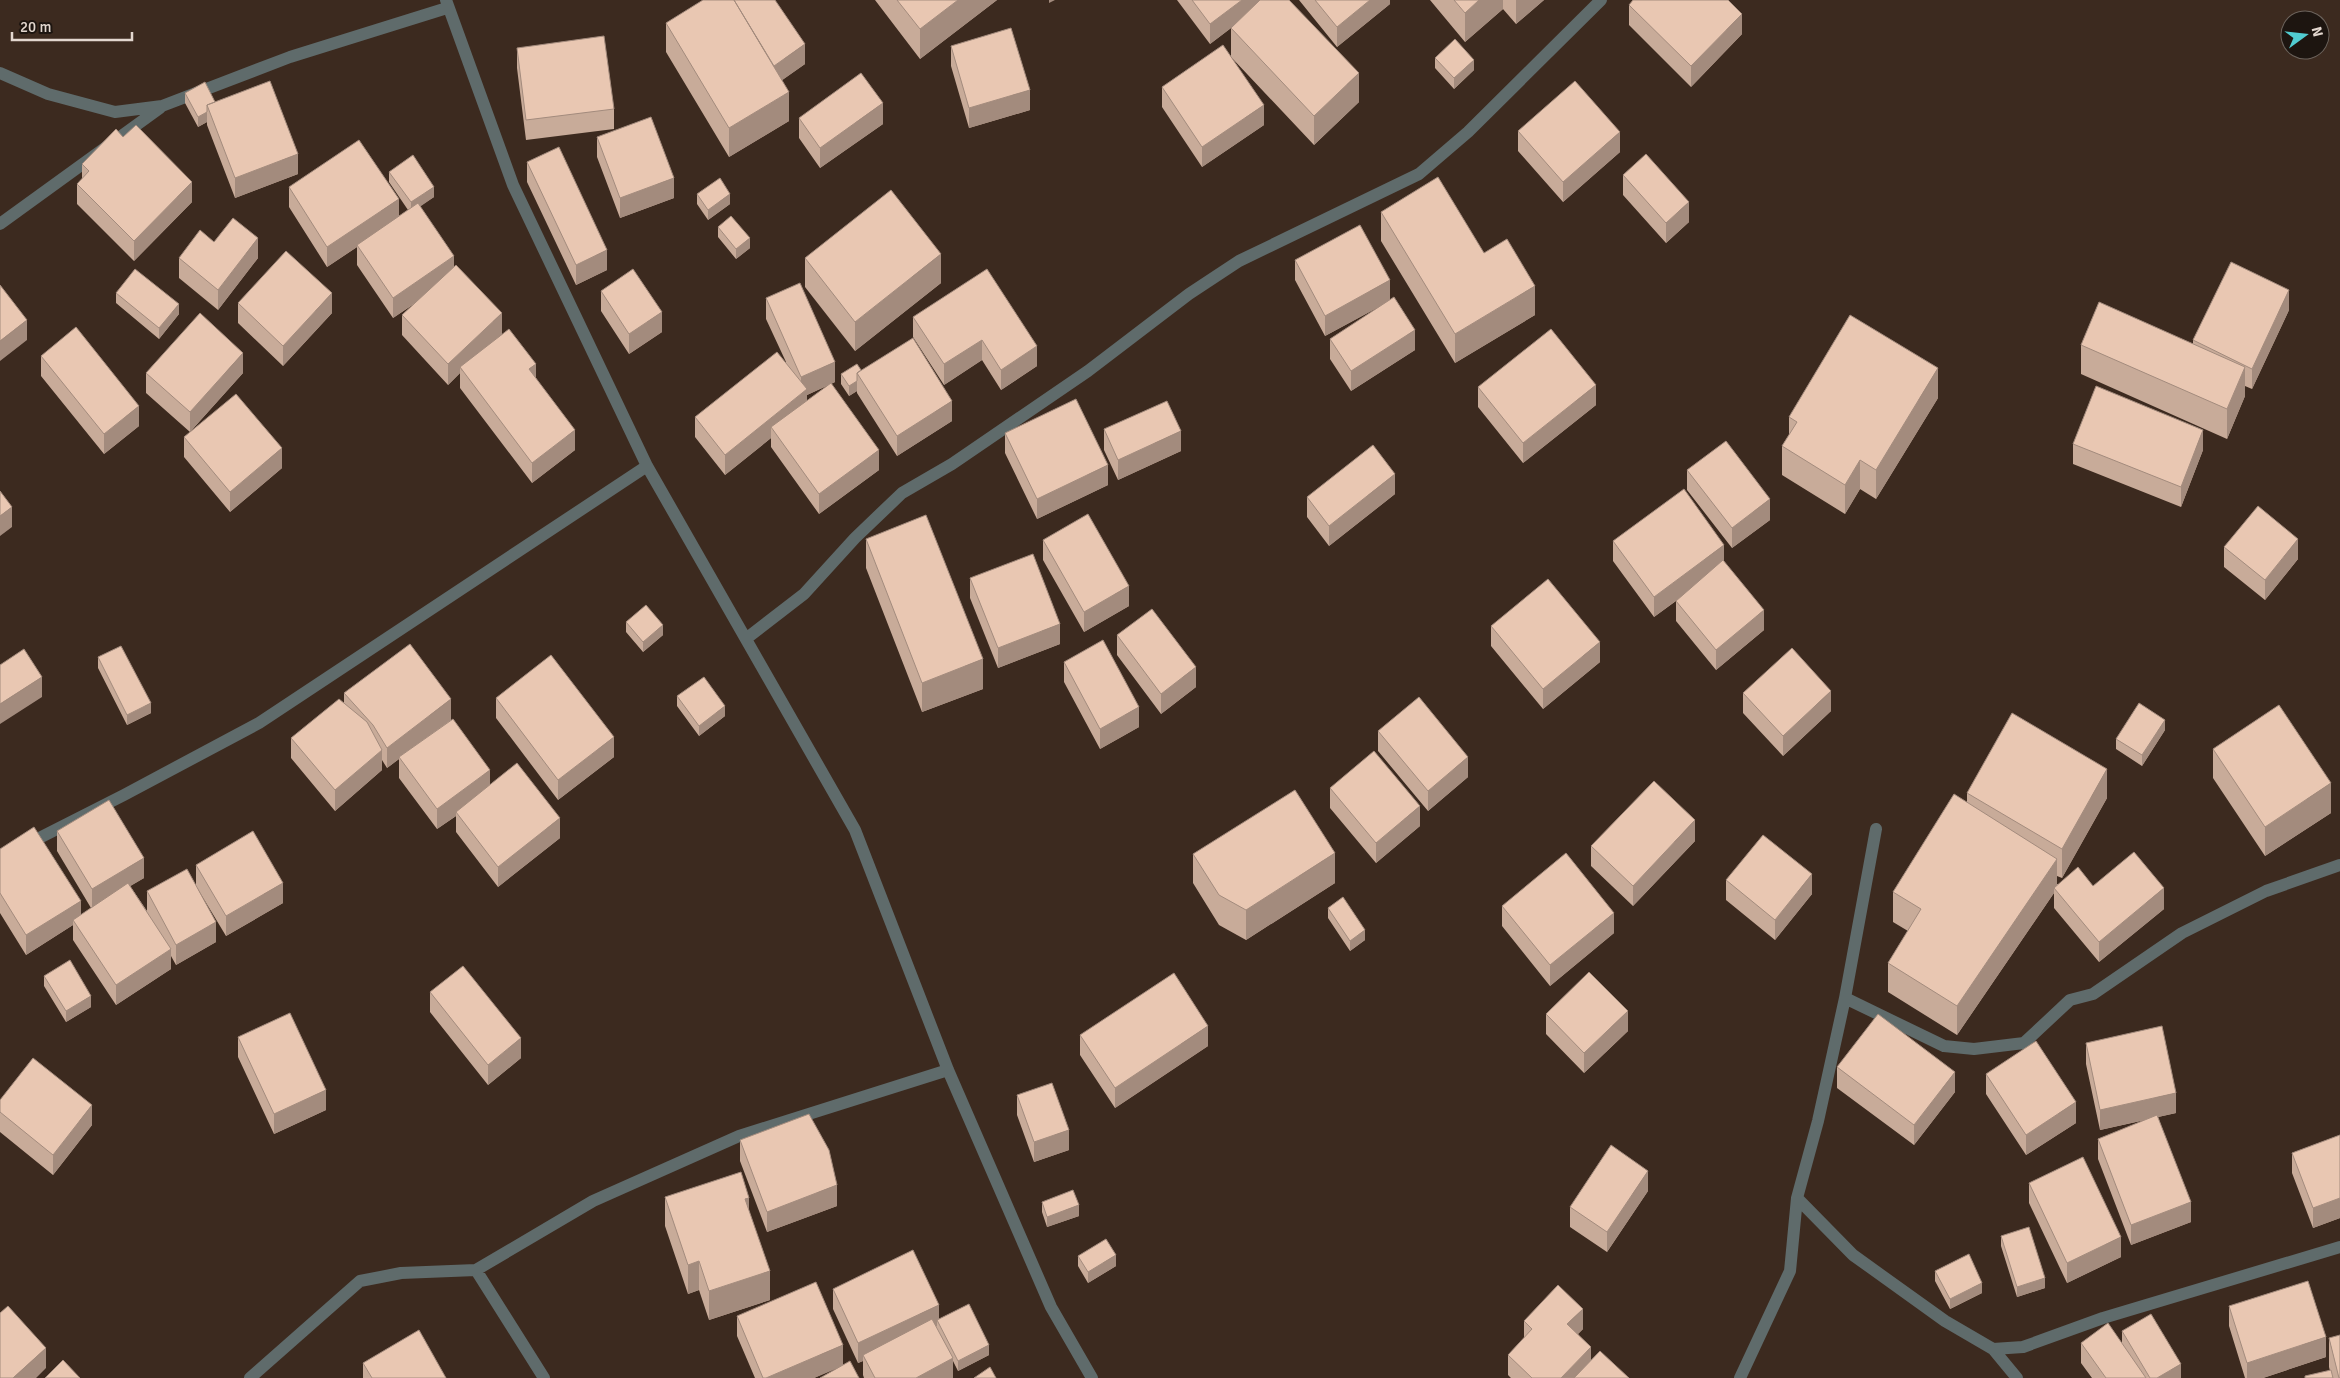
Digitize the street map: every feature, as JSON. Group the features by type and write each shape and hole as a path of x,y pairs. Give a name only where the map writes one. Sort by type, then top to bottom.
{"street":[{"path":"747,638 804,594 855,538 902,493 952,464 1088,371 1190,294 1239,261 1419,174 1468,132 1601,0"},
{"path":"0,73 48,94 115,112 162,106 290,57 446,4 514,184 648,466 855,830 948,1070 1051,1307 1092,1378"},
{"path":"0,224 162,106"},
{"path":"0,858 124,796 259,724 648,466"},
{"path":"1740,1378 1790,1271 1797,1198 1818,1121 1845,998 1876,829"},
{"path":"1845,998 1944,1046 1974,1049 2024,1043 2070,1000 2092,994 2182,933 2266,891 2340,865"},
{"path":"250,1378 360,1281 401,1273 476,1270 593,1201 740,1136 948,1070"},
{"path":"1797,1198 1853,1255 1945,1322 1993,1349 2017,1378"},
{"path":"1993,1349 2023,1347 2103,1318 2340,1247"},
{"path":"476,1270 544,1378"}],"building":[{"path":"703,0 734,0 789,92 729,128 666,23"},
{"path":"734,0 775,0 805,44 774,66"},
{"path":"897,0 958,0 920,29"},
{"path":"1192,0 1242,0 1210,24"},
{"path":"1260,0 1289,0 1359,73 1314,116 1231,28"},
{"path":"1315,0 1370,0 1337,27"},
{"path":"1454,0 1479,0 1465,13"},
{"path":"1633,0 1728,0 1742,14 1691,66 1629,5"},
{"path":"1011,28 1030,90 969,108 951,46"},
{"path":"604,36 614,109 526,120 517,48"},
{"path":"1455,39 1474,60 1454,78 1435,58"},
{"path":"1223,45 1264,105 1202,147 1162,87"},
{"path":"861,73 883,103 820,148 799,118"},
{"path":"270,81 298,154 235,178 207,105"},
{"path":"1575,81 1620,132 1563,182 1518,131"},
{"path":"205,82 215,102 207,105 207,112 198,117 185,93"},
{"path":"651,117 674,178 620,198 597,137"},
{"path":"136,125 192,182 134,241 77,184 89,171 82,164 116,129 123,137"},
{"path":"359,140 399,199 327,247 289,187"},
{"path":"559,147 607,250 576,265 527,162"},
{"path":"1646,154 1689,202 1666,223 1623,175"},
{"path":"413,155 434,187 411,202 389,172"},
{"path":"1438,177 1484,253 1507,239 1535,286 1455,334 1381,212"},
{"path":"720,178 730,194 708,210 697,194"},
{"path":"891,190 941,254 855,322 805,258"},
{"path":"418,203 454,256 393,298 357,245"},
{"path":"731,216 750,238 736,249 718,227"},
{"path":"233,218 258,238 218,290 179,258 200,230 214,242"},
{"path":"1360,225 1390,280 1325,316 1295,260"},
{"path":"286,251 332,293 283,346 238,303"},
{"path":"2231,262 2289,290 2252,369 2193,340"},
{"path":"456,265 502,313 448,364 402,315"},
{"path":"135,269 179,304 159,328 116,293"},
{"path":"633,269 662,312 629,334 601,291"},
{"path":"987,269 1037,346 1001,370 982,340 944,364 913,317"},
{"path":"800,283 835,362 801,377 766,298"},
{"path":"0,285 27,320 0,341"},
{"path":"1394,297 1415,330 1351,371 1330,339"},
{"path":"2099,302 2245,367 2227,409 2081,345"},
{"path":"200,313 243,353 190,412 146,373"},
{"path":"1850,315 1938,368 1876,470 1860,460 1845,485 1782,446 1797,422 1789,417"},
{"path":"76,327 139,406 104,434 41,356"},
{"path":"509,329 536,364 529,369 575,430 532,463 460,367"},
{"path":"1551,329 1596,385 1523,443 1478,387"},
{"path":"913,338 952,401 897,436 857,373"},
{"path":"777,352 807,389 725,455 695,417"},
{"path":"857,364 861,370 857,373 857,381 849,386 841,374"},
{"path":"831,383 879,450 819,494 771,427"},
{"path":"2096,386 2203,430 2181,487 2073,444"},
{"path":"236,394 282,448 230,492 184,437"},
{"path":"1076,399 1108,465 1037,499 1005,433"},
{"path":"1167,401 1181,431 1118,460 1104,429"},
{"path":"1726,441 1770,499 1732,528 1687,470"},
{"path":"1373,445 1395,474 1329,526 1307,497"},
{"path":"1684,489 1724,545 1654,597 1613,541"},
{"path":"0,491 12,507 0,516"},
{"path":"2258,506 2298,539 2265,580 2224,547"},
{"path":"1088,514 1129,586 1084,612 1043,540"},
{"path":"926,515 983,659 922,683 866,539"},
{"path":"1033,554 1060,624 998,648 970,578"},
{"path":"1723,560 1764,610 1716,650 1676,601"},
{"path":"1548,579 1600,642 1543,689 1491,626"},
{"path":"646,605 663,625 643,642 626,622"},
{"path":"1152,609 1196,667 1161,694 1117,635"},
{"path":"1103,640 1139,707 1100,729 1064,662"},
{"path":"410,644 451,699 387,748 373,725 344,693"},
{"path":"121,646 151,703 127,715 98,657"},
{"path":"1792,648 1831,691 1783,736 1743,693"},
{"path":"24,649 42,677 0,704 0,665"},
{"path":"551,655 614,737 558,780 496,698"},
{"path":"704,677 725,706 699,726 677,696"},
{"path":"1419,697 1468,757 1428,791 1378,731"},
{"path":"339,699 367,722 382,750 335,790 291,738"},
{"path":"2139,703 2165,720 2142,755 2116,739"},
{"path":"2279,705 2331,783 2265,827 2213,749"},
{"path":"2012,713 2107,769 2062,849 1967,793"},
{"path":"453,719 490,770 437,809 399,757"},
{"path":"1374,751 1420,806 1376,843 1330,788"},
{"path":"517,763 560,818 498,867 456,812"},
{"path":"1654,781 1695,820 1633,886 1591,846"},
{"path":"1295,790 1335,853 1246,910 1219,895 1193,854"},
{"path":"1954,794 2057,859 1957,1006 1888,963 1921,909 1893,892"},
{"path":"109,800 144,858 92,889 57,831"},
{"path":"34,827 81,901 26,935 0,893 0,849"},
{"path":"253,831 283,883 226,916 196,865"},
{"path":"1763,835 1812,874 1775,920 1726,880"},
{"path":"2134,852 2164,888 2099,942 2054,888 2078,867 2093,886"},
{"path":"1566,853 1614,913 1550,965 1502,906"},
{"path":"187,869 216,922 176,945 147,891"},
{"path":"128,883 171,949 116,985 73,920"},
{"path":"1343,897 1365,930 1350,941 1328,908"},
{"path":"70,960 91,996 66,1011 44,976"},
{"path":"463,966 521,1038 488,1065 430,992"},
{"path":"1589,972 1628,1011 1584,1053 1546,1014"},
{"path":"1174,973 1208,1026 1115,1088 1080,1035"},
{"path":"290,1013 326,1090 274,1114 238,1037"},
{"path":"1878,1014 1955,1072 1914,1125 1837,1067"},
{"path":"2162,1026 2176,1093 2100,1110 2086,1043"},
{"path":"2036,1041 2076,1102 2026,1135 1986,1074"},
{"path":"33,1058 92,1105 53,1155 0,1112 0,1100"},
{"path":"1052,1083 1069,1130 1034,1142 1017,1095"},
{"path":"809,1114 829,1150 837,1185 767,1212 740,1140"},
{"path":"2157,1115 2191,1202 2131,1225 2098,1139"},
{"path":"2340,1135 2340,1198 2313,1208 2292,1153"},
{"path":"1611,1145 1648,1171 1607,1232 1570,1207"},
{"path":"2083,1157 2121,1237 2067,1263 2029,1183"},
{"path":"741,1172 749,1198 745,1199 770,1271 709,1291 699,1261 688,1265 665,1197"},
{"path":"1073,1190 1079,1205 1047,1217 1042,1202"},
{"path":"2029,1227 2045,1278 2017,1287 2001,1236"},
{"path":"1106,1239 1116,1255 1088,1272 1078,1256"},
{"path":"913,1250 939,1305 858,1343 833,1289"},
{"path":"1969,1254 1982,1283 1950,1299 1935,1271"},
{"path":"2308,1281 2326,1337 2247,1363 2229,1306"},
{"path":"816,1282 843,1345 763,1378 737,1316"},
{"path":"1558,1285 1583,1309 1567,1324 1591,1347 1561,1378 1532,1378 1508,1355 1532,1329 1524,1321"},
{"path":"969,1304 989,1345 958,1361 937,1320"},
{"path":"8,1306 46,1348 13,1378 0,1378 0,1313"},
{"path":"2151,1314 2181,1364 2157,1378 2150,1378 2122,1331"},
{"path":"932,1319 953,1358 916,1378 875,1378 863,1355"},
{"path":"2108,1323 2146,1378 2106,1378 2081,1343"},
{"path":"419,1330 446,1378 372,1378 363,1363"},
{"path":"2340,1335 2340,1378 2339,1378 2329,1338"},
{"path":"1600,1351 1629,1378 1574,1378"},
{"path":"63,1360 80,1378 45,1378"},
{"path":"850,1361 859,1378 820,1378"},
{"path":"990,1367 996,1378 974,1378"},
{"path":"2331,1370 2333,1378 2305,1378 2305,1376"}]}
